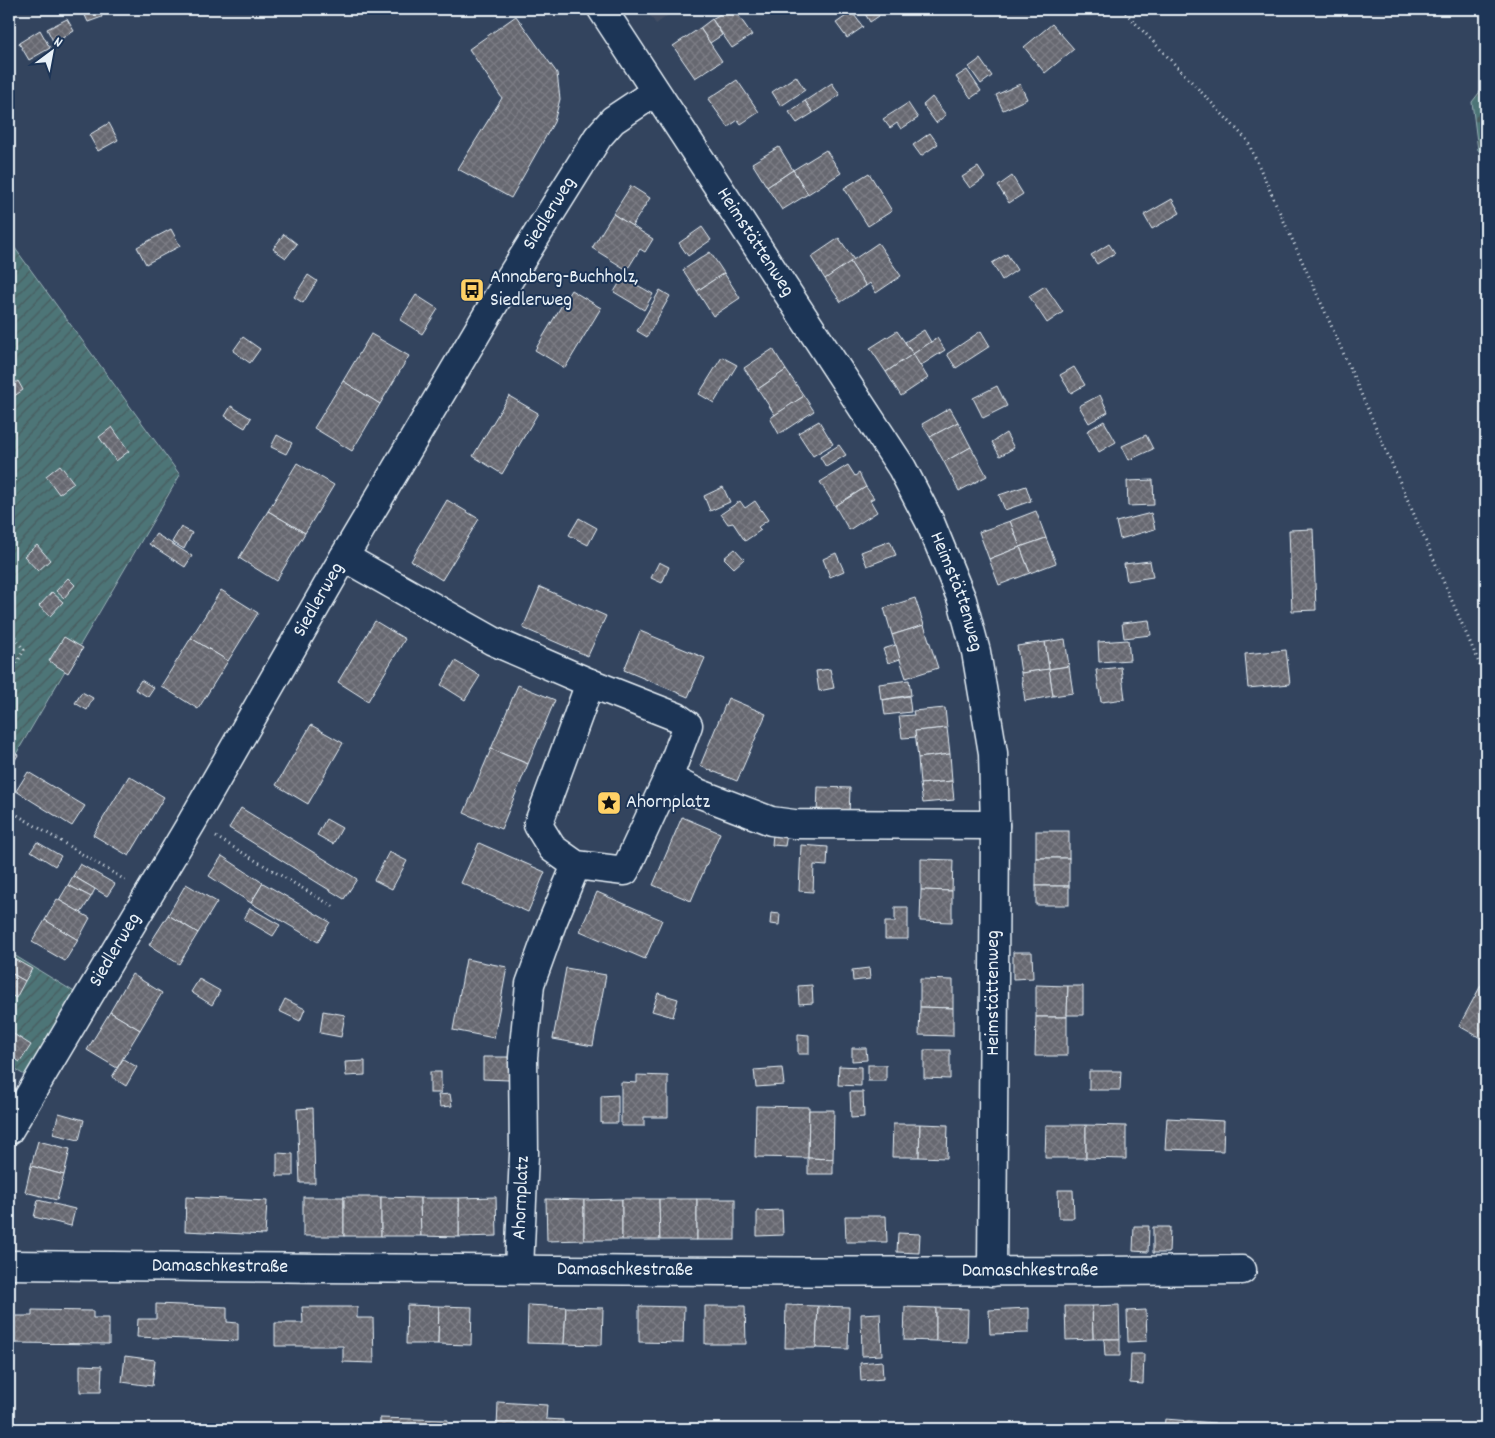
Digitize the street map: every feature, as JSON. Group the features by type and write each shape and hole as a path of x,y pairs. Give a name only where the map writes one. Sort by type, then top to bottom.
{"street":[{"name":"Heimstättenweg","path":"602,9 897,461 930,522 962,600 976,652 993,753 995,825 992,1272"},
{"name":"Siedlerweg","path":"9,1130 192,822 344,556 495,302 598,137 613,120 655,92"},
{"path":"344,556 493,641 590,683 677,717 688,725 668,778 625,871 576,865 552,848 538,825 590,683"},
{"path":"668,778 698,793 771,821 794,824 995,825"},
{"name":"Ahornplatz","path":"519,1269 524,1154 523,1057 530,984 576,865"},
{"name":"Damaschkestraße","path":"9,1265 992,1272 1242,1270"}],"path":[{"path":"1122,9 1247,140 1327,316 1480,665 1486,674"},
{"path":"9,629 24,650 9,677"},
{"path":"9,810 149,894"},
{"path":"192,822 334,907"}],"shaded area":[{"path":"646,9 677,9 656,24"}],"green space":[{"path":"1486,84 1486,156 1478,150 1472,102"},
{"path":"9,240 180,475 9,766"},
{"path":"9,952 76,993 28,1077 9,1066"}],"building":[{"path":"99,9 102,17 88,22 83,11"},
{"path":"728,9 734,9 752,35 732,48 712,19"},
{"path":"862,9 875,9 879,16 870,22"},
{"path":"852,12 863,27 847,38 836,23"},
{"path":"516,16 557,73 560,99 554,122 511,198 458,169 502,98 469,49"},
{"path":"67,19 74,31 54,43 47,29"},
{"path":"712,19 722,35 710,43 700,28"},
{"path":"1052,24 1074,49 1045,73 1024,47"},
{"path":"700,28 722,61 695,78 673,46"},
{"path":"40,30 50,48 29,60 19,43"},
{"path":"980,59 992,76 981,84 969,67"},
{"path":"967,70 981,91 971,98 956,77"},
{"path":"796,76 805,90 781,106 772,92"},
{"path":"737,80 759,112 741,124 738,120 728,127 708,99"},
{"path":"832,83 840,95 813,113 805,101"},
{"path":"1020,84 1027,99 1003,110 996,95"},
{"path":"932,97 946,115 936,123 923,105"},
{"path":"805,101 813,113 797,123 789,112"},
{"path":"908,103 918,118 901,129 897,123 890,128 883,119"},
{"path":"109,123 118,140 98,151 89,135"},
{"path":"930,133 938,144 921,156 913,145"},
{"path":"779,147 793,170 767,187 752,163"},
{"path":"826,150 841,173 808,194 793,170"},
{"path":"978,167 985,178 970,188 962,177"},
{"path":"793,170 808,194 782,210 767,187"},
{"path":"869,173 892,211 868,226 844,188"},
{"path":"1012,176 1023,194 1009,203 998,186"},
{"path":"631,186 650,198 632,226 613,214"},
{"path":"1172,199 1180,213 1152,229 1144,215"},
{"path":"613,214 653,239 645,252 640,249 627,270 592,248"},
{"path":"702,227 711,240 688,256 679,243"},
{"path":"171,229 180,246 146,264 137,247"},
{"path":"284,234 297,244 286,258 273,249"},
{"path":"839,238 854,260 825,279 811,257"},
{"path":"878,243 901,276 876,293 870,283 866,286 850,262"},
{"path":"1109,244 1115,253 1097,264 1091,255"},
{"path":"710,252 724,273 697,291 683,270"},
{"path":"1007,254 1017,270 1002,280 992,263"},
{"path":"850,262 866,286 841,302 825,279"},
{"path":"724,273 740,298 713,316 697,291"},
{"path":"308,275 317,281 303,303 294,297"},
{"path":"623,277 653,294 644,310 614,292"},
{"path":"1045,286 1063,312 1047,323 1029,296"},
{"path":"571,290 601,308 565,368 535,350"},
{"path":"660,290 670,296 647,337 637,331"},
{"path":"416,295 438,309 422,334 400,320"},
{"path":"924,330 931,342 913,354 905,342"},
{"path":"897,331 913,354 886,372 870,348"},
{"path":"981,331 990,346 956,368 947,354"},
{"path":"371,334 409,356 380,404 343,381"},
{"path":"243,337 260,349 250,363 233,351"},
{"path":"937,338 945,350 920,366 913,354"},
{"path":"773,349 786,370 758,389 744,368"},
{"path":"913,354 928,378 901,396 886,372"},
{"path":"722,357 737,365 714,403 699,394"},
{"path":"1074,367 1085,385 1071,393 1060,375"},
{"path":"786,370 804,396 775,415 758,389"},
{"path":"18,381 23,390 10,399 9,387"},
{"path":"343,381 380,404 352,451 314,428"},
{"path":"997,386 1007,406 983,418 973,398"},
{"path":"1100,395 1108,412 1089,423 1079,406"},
{"path":"509,396 538,413 502,474 473,456"},
{"path":"804,396 814,411 779,434 770,418"},
{"path":"231,406 251,418 245,428 225,416"},
{"path":"950,408 958,422 930,437 922,424"},
{"path":"819,421 833,444 813,456 798,433"},
{"path":"1104,421 1116,442 1099,452 1087,431"},
{"path":"958,422 971,447 944,462 930,437"},
{"path":"112,427 129,451 116,461 99,437"},
{"path":"1006,433 1014,448 1000,456 992,442"},
{"path":"277,435 292,443 286,454 271,447"},
{"path":"1146,435 1153,449 1129,460 1122,446"},
{"path":"839,445 846,455 826,467 820,457"},
{"path":"971,447 987,476 959,491 944,462"},
{"path":"297,463 334,485 305,533 268,511"},
{"path":"60,465 74,483 59,494 46,476"},
{"path":"848,465 855,476 859,473 866,487 835,506 820,482"},
{"path":"1153,480 1154,505 1128,506 1127,481"},
{"path":"1026,486 1031,501 1005,510 999,495"},
{"path":"723,487 730,502 710,511 704,496"},
{"path":"866,487 874,498 870,500 877,512 849,530 835,506"},
{"path":"447,500 479,519 442,580 411,561"},
{"path":"740,501 745,508 755,501 768,520 758,527 761,530 745,541 733,523 728,524 721,514"},
{"path":"268,511 305,533 276,581 239,558"},
{"path":"1036,511 1046,538 1020,547 1010,521"},
{"path":"1151,513 1155,529 1120,539 1116,522"},
{"path":"579,518 597,528 588,545 569,535"},
{"path":"1010,521 1020,547 989,559 979,532"},
{"path":"181,527 192,533 184,549 172,542"},
{"path":"1313,529 1316,610 1292,611 1289,530"},
{"path":"156,534 192,556 185,567 149,544"},
{"path":"1046,538 1056,563 1030,573 1020,547"},
{"path":"890,541 896,555 867,566 861,552"},
{"path":"37,545 50,560 38,571 24,556"},
{"path":"1020,547 1030,573 999,585 989,559"},
{"path":"735,549 744,559 734,568 724,558"},
{"path":"836,553 844,571 830,577 823,559"},
{"path":"1150,561 1153,577 1127,581 1124,564"},
{"path":"659,562 669,567 662,583 651,578"},
{"path":"68,578 75,585 64,598 56,591"},
{"path":"540,587 606,616 588,656 523,628"},
{"path":"221,590 258,613 228,661 191,638"},
{"path":"52,592 63,602 50,616 39,606"},
{"path":"915,598 924,625 892,635 884,608"},
{"path":"1149,620 1151,635 1124,638 1122,623"},
{"path":"375,621 405,639 368,701 338,682"},
{"path":"924,625 938,668 906,678 892,635"},
{"path":"640,631 705,658 688,697 624,670"},
{"path":"64,637 83,648 68,673 49,661"},
{"path":"191,638 228,661 198,709 161,686"},
{"path":"1065,639 1069,666 1049,669 1045,642"},
{"path":"1128,640 1130,660 1099,662 1098,642"},
{"path":"1045,642 1049,669 1021,673 1017,646"},
{"path":"896,645 900,659 888,663 883,649"},
{"path":"1286,650 1290,684 1248,688 1245,654"},
{"path":"455,661 480,676 465,700 441,685"},
{"path":"1069,666 1073,693 1053,696 1049,669"},
{"path":"1121,667 1125,699 1101,702 1096,670"},
{"path":"830,669 834,688 819,691 816,671"},
{"path":"1049,669 1053,696 1025,701 1021,673"},
{"path":"141,680 154,688 148,697 135,689"},
{"path":"909,680 911,695 881,700 879,684"},
{"path":"518,685 555,700 528,764 491,749"},
{"path":"82,692 93,698 87,710 75,703"},
{"path":"909,696 911,712 885,715 883,700"},
{"path":"728,698 766,714 737,781 700,766"},
{"path":"945,708 947,728 915,731 916,737 902,738 899,716 914,715 913,711"},
{"path":"311,725 343,743 308,804 276,785"},
{"path":"947,728 950,754 918,758 915,731"},
{"path":"9,749 18,755 9,770"},
{"path":"491,749 528,764 501,829 464,813"},
{"path":"950,754 952,781 920,784 918,758"},
{"path":"28,772 85,806 72,826 16,791"},
{"path":"129,776 164,797 129,856 93,835"},
{"path":"952,781 954,800 923,803 920,784"},
{"path":"818,787 850,788 849,816 817,814"},
{"path":"241,808 357,879 344,899 229,828"},
{"path":"682,817 720,833 691,901 653,885"},
{"path":"326,819 342,828 333,844 317,835"},
{"path":"1036,831 1069,831 1069,858 1036,858"},
{"path":"773,834 787,834 785,846 772,845"},
{"path":"37,842 61,856 55,866 31,851"},
{"path":"479,843 545,872 528,912 461,883"},
{"path":"801,845 828,847 827,866 814,865 813,892 799,891"},
{"path":"389,852 407,861 392,889 374,880"},
{"path":"222,856 263,883 251,903 209,876"},
{"path":"1036,858 1069,858 1069,886 1036,886"},
{"path":"921,859 953,860 952,891 921,890"},
{"path":"80,864 115,884 107,896 73,876"},
{"path":"73,876 95,889 91,897 68,885"},
{"path":"263,883 330,922 318,942 251,903"},
{"path":"186,884 217,902 198,933 168,915"},
{"path":"68,885 91,897 81,913 59,900"},
{"path":"1036,886 1069,886 1069,905 1036,905"},
{"path":"921,890 952,891 952,922 920,921"},
{"path":"597,892 662,920 645,959 580,931"},
{"path":"57,899 90,918 78,940 45,920"},
{"path":"895,907 908,907 908,939 885,939 885,922 895,922"},
{"path":"250,908 280,925 273,936 244,919"},
{"path":"771,913 780,914 779,925 770,924"},
{"path":"168,915 198,933 179,964 149,945"},
{"path":"45,920 78,940 65,961 32,942"},
{"path":"1013,952 1032,952 1033,978 1013,979"},
{"path":"9,956 32,969 25,981 9,972"},
{"path":"466,959 507,967 494,1038 453,1030"},
{"path":"566,968 606,975 593,1046 553,1039"},
{"path":"869,968 870,979 853,981 852,970"},
{"path":"9,972 25,981 16,998 9,994"},
{"path":"132,974 162,993 140,1030 110,1012"},
{"path":"1486,976 1486,1041 1459,1026"},
{"path":"199,979 220,991 212,1005 191,992"},
{"path":"920,979 953,980 953,1008 920,1007"},
{"path":"812,985 813,1003 799,1004 798,986"},
{"path":"1036,985 1068,986 1067,1017 1036,1017"},
{"path":"1068,986 1083,986 1083,1015 1067,1015"},
{"path":"658,993 678,999 673,1017 652,1011"},
{"path":"285,999 305,1009 300,1021 279,1011"},
{"path":"920,1007 953,1008 953,1036 919,1035"},
{"path":"323,1011 345,1015 341,1037 320,1033"},
{"path":"110,1012 140,1030 117,1068 87,1050"},
{"path":"1036,1017 1067,1017 1067,1056 1035,1056"},
{"path":"12,1033 31,1045 20,1062 9,1055 9,1038"},
{"path":"798,1034 809,1035 809,1054 798,1054"},
{"path":"852,1048 866,1048 867,1060 852,1061"},
{"path":"924,1050 950,1050 950,1079 924,1078"},
{"path":"483,1057 509,1057 509,1080 483,1079"},
{"path":"123,1059 137,1067 126,1086 112,1077"},
{"path":"365,1061 365,1075 346,1076 345,1062"},
{"path":"868,1065 886,1065 886,1081 868,1081"},
{"path":"839,1066 861,1067 861,1086 838,1085"},
{"path":"782,1068 784,1085 756,1087 754,1070"},
{"path":"1089,1071 1121,1071 1120,1090 1089,1090"},
{"path":"430,1072 441,1072 441,1093 430,1093"},
{"path":"637,1075 668,1076 668,1117 644,1117 644,1126 621,1126 621,1082 637,1083"},
{"path":"850,1092 863,1092 864,1117 851,1118"},
{"path":"450,1094 452,1106 440,1107 438,1095"},
{"path":"618,1095 618,1123 601,1123 601,1096"},
{"path":"756,1106 809,1107 808,1158 755,1157"},
{"path":"313,1108 315,1183 300,1183 297,1109"},
{"path":"809,1110 834,1110 833,1159 808,1158"},
{"path":"59,1113 84,1120 79,1140 53,1134"},
{"path":"1167,1118 1224,1121 1223,1151 1165,1149"},
{"path":"893,1124 920,1124 919,1157 892,1157"},
{"path":"920,1124 948,1125 947,1158 919,1157"},
{"path":"1046,1125 1086,1125 1086,1158 1045,1158"},
{"path":"1086,1125 1126,1126 1126,1159 1086,1158"},
{"path":"38,1141 70,1149 64,1175 31,1166"},
{"path":"277,1153 293,1154 293,1176 277,1176"},
{"path":"808,1158 833,1159 833,1174 808,1174"},
{"path":"31,1166 64,1175 57,1200 25,1192"},
{"path":"1058,1190 1073,1190 1074,1218 1059,1218"},
{"path":"186,1197 267,1201 265,1235 185,1231"},
{"path":"303,1197 344,1197 344,1236 303,1236"},
{"path":"344,1197 381,1197 381,1236 344,1236"},
{"path":"381,1197 420,1198 421,1236 381,1236"},
{"path":"496,1197 497,1236 459,1237 459,1198"},
{"path":"420,1198 459,1198 459,1237 421,1236"},
{"path":"546,1199 584,1200 584,1240 547,1241"},
{"path":"622,1199 622,1240 584,1240 584,1200"},
{"path":"622,1199 659,1199 660,1240 622,1240"},
{"path":"659,1199 697,1199 697,1240 660,1240"},
{"path":"697,1199 735,1199 735,1240 697,1240"},
{"path":"38,1200 75,1209 71,1226 34,1217"},
{"path":"782,1210 783,1235 757,1236 757,1211"},
{"path":"845,1216 886,1216 887,1242 846,1242"},
{"path":"1134,1226 1149,1226 1148,1252 1133,1251"},
{"path":"1153,1227 1170,1227 1169,1253 1153,1253"},
{"path":"898,1233 920,1234 919,1253 897,1252"},
{"path":"156,1304 227,1307 227,1322 238,1323 238,1341 137,1337 138,1319 156,1319"},
{"path":"407,1305 439,1306 438,1344 406,1344"},
{"path":"528,1305 566,1307 564,1344 527,1343"},
{"path":"786,1305 818,1306 816,1348 785,1348"},
{"path":"1119,1305 1120,1339 1093,1339 1092,1306"},
{"path":"439,1306 472,1307 471,1345 438,1344"},
{"path":"639,1306 684,1307 683,1343 639,1342"},
{"path":"705,1306 745,1306 746,1344 705,1344"},
{"path":"818,1306 849,1307 848,1349 816,1348"},
{"path":"1065,1306 1092,1306 1093,1339 1066,1340"},
{"path":"302,1307 357,1307 357,1318 373,1318 374,1363 343,1362 343,1346 275,1346 275,1323 303,1323"},
{"path":"566,1307 603,1308 602,1345 564,1344"},
{"path":"905,1307 936,1308 936,1341 904,1340"},
{"path":"936,1308 968,1309 967,1342 936,1341"},
{"path":"1029,1308 1029,1333 990,1334 989,1310"},
{"path":"32,1310 93,1311 93,1318 109,1318 109,1344 9,1343 9,1316 32,1316"},
{"path":"1146,1310 1147,1341 1128,1342 1127,1311"},
{"path":"880,1313 882,1355 862,1356 861,1314"},
{"path":"1104,1339 1120,1339 1120,1356 1105,1356"},
{"path":"1131,1354 1144,1354 1143,1384 1130,1383"},
{"path":"125,1356 155,1360 152,1386 122,1382"},
{"path":"882,1361 883,1379 861,1381 860,1363"},
{"path":"80,1365 102,1366 101,1392 80,1392"},
{"path":"498,1402 547,1405 546,1419 563,1420 563,1429 497,1429"},
{"path":"380,1418 448,1420 448,1429 380,1429"},
{"path":"1165,1419 1215,1423 1214,1429 1164,1429"}],"place":[{"name":"Annaberg-Buchholz, Siedlerweg","path":"472,290"},
{"name":"Ahornplatz","path":"609,803"}]}
